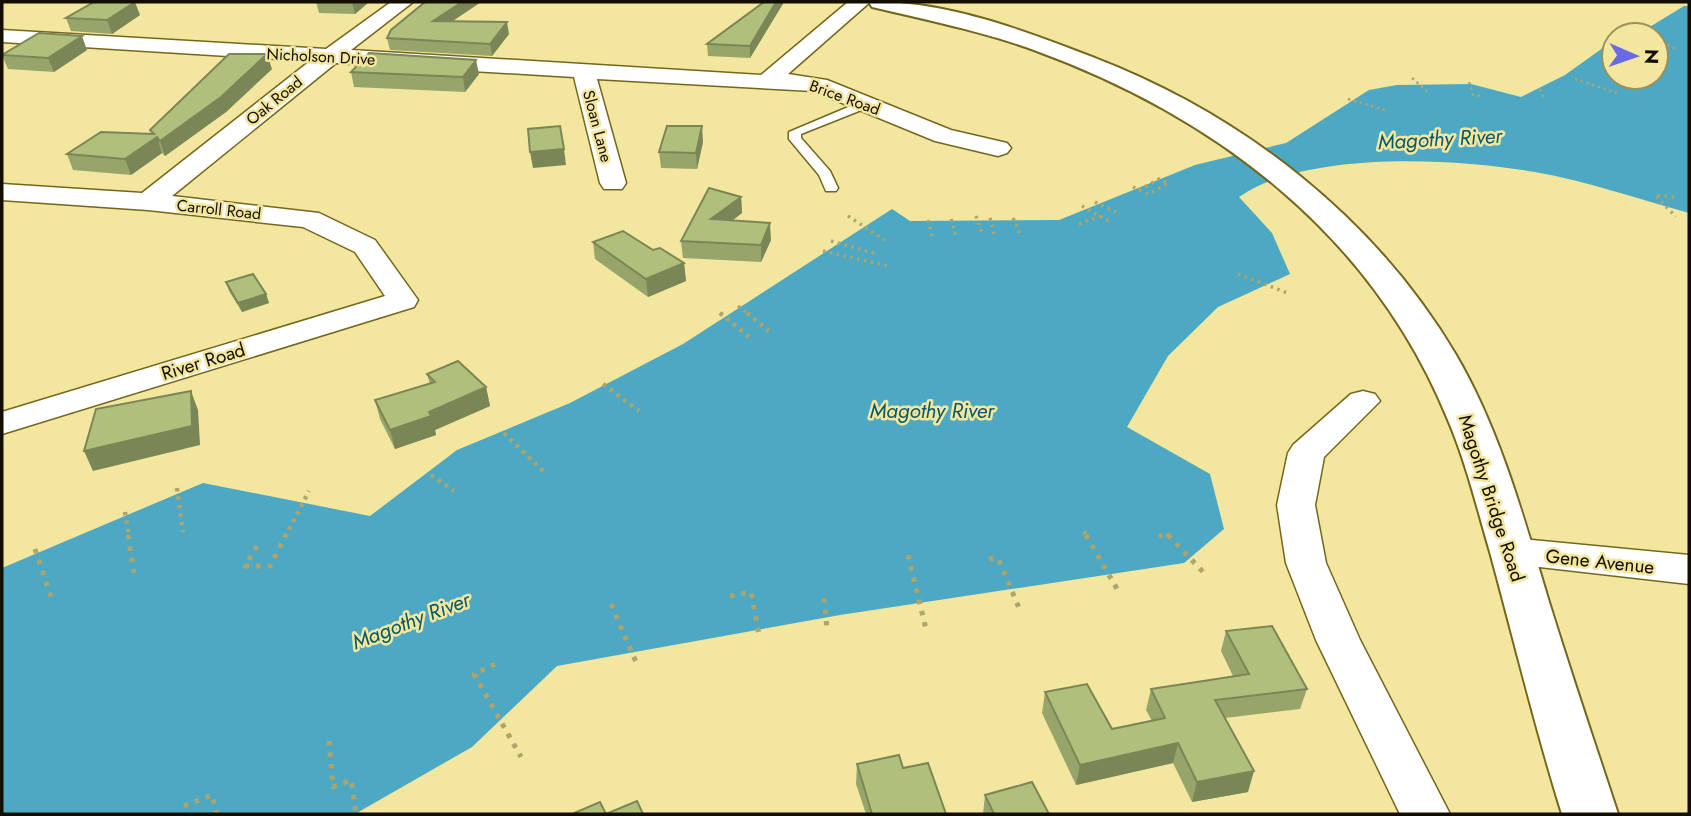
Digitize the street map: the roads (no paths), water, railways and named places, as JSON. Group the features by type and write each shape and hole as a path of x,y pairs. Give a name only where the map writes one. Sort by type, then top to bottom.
{"main road":[{"name":"Magothy Bridge Road","path":"880,2 993,29 1091,64 1191,113 1295,185 1362,249 1430,340 1469,421 1590,814"}],"street":[{"name":"Oak Road","path":"148,202 329,57 403,2"},
{"name":"Brice Road","path":"766,82 860,2"},
{"name":"Nicholson Drive","path":"2,36 766,82"},
{"name":"Sloan Lane","path":"583,70 613,183"},
{"name":"Brice Road","path":"766,82 798,81 819,85 944,136 999,148"},
{"name":"Carroll Road","path":"2,192 148,202 309,219 365,246 403,300"},
{"name":"River Road","path":"2,423 403,300"},
{"path":"1363,401 1306,453 1296,505 1311,575 1338,640 1425,814"},
{"name":"Gene Avenue","path":"1510,552 1689,570"}],"lane":[{"path":"831,188 825,174 795,139 795,132 866,104"}],"water":[{"name":"Magothy River","path":"1684,6 1689,6 1689,213 1593,185 1535,172 1425,161 1342,165 1303,171 1268,182 1239,197 1272,233 1290,274 1218,307 1168,356 1127,427 1210,474 1224,529 1184,563 840,615 557,666 472,747 355,814 2,814 2,568 203,483 370,516 457,450 570,403 683,344 892,209 910,221 1059,220 1195,165 1286,143 1369,90 1397,85 1471,84 1521,97 1565,75 1600,50 1600,91 1670,91 1670,21 1659,21"}]}
